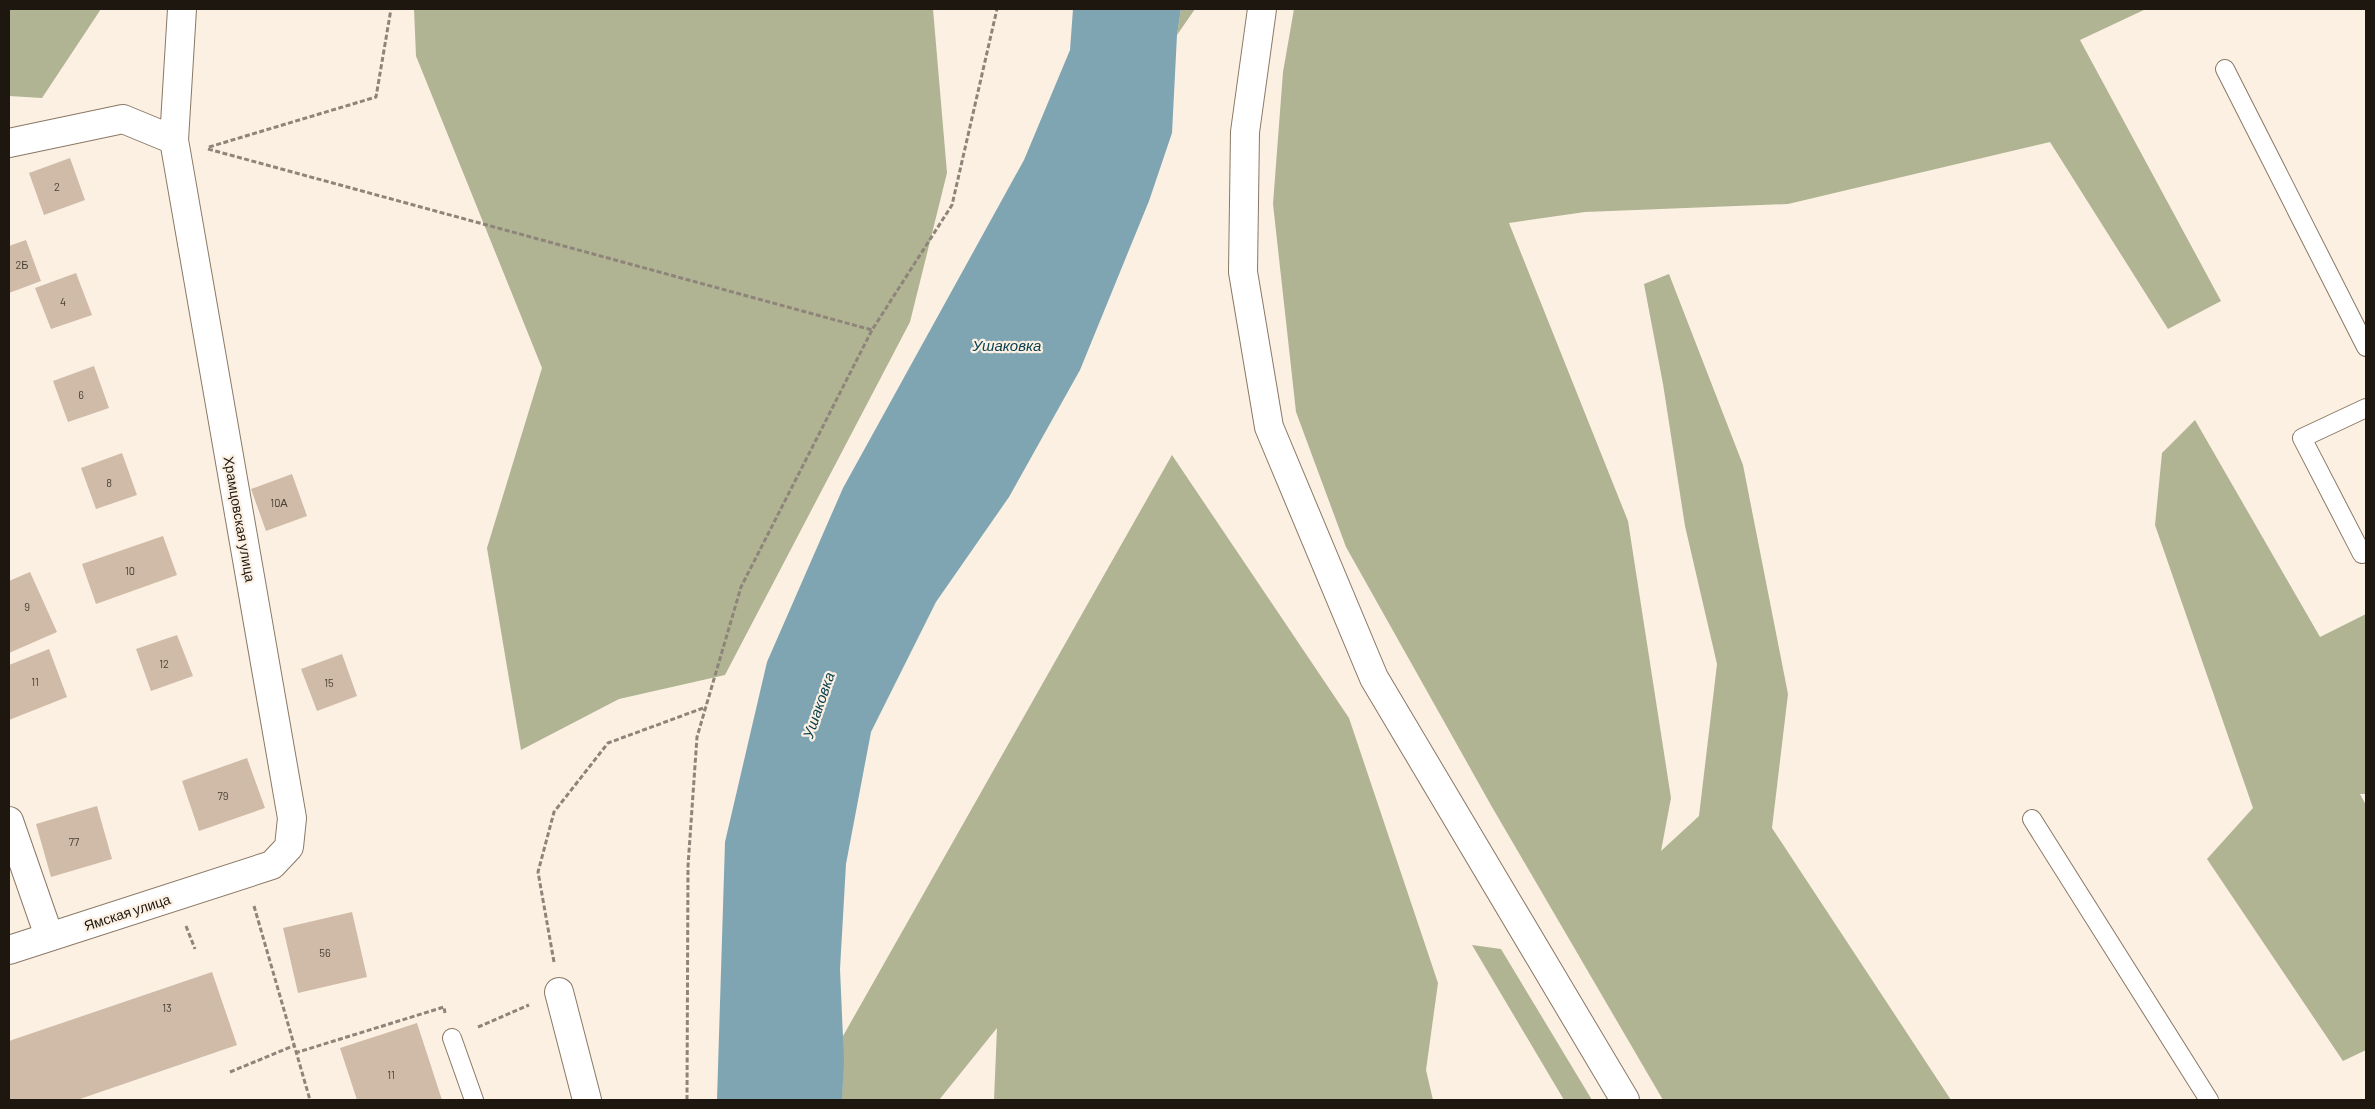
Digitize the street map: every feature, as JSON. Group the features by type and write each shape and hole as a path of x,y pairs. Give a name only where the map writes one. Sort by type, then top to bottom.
{"street":[{"name":"Храмцовская улица","path":"182,9 174,140 292,818 289,847 272,865 245,874"},
{"path":"1262,9 1245,132 1243,272 1269,427 1374,678 1625,1100"},
{"path":"9,143 123,119 174,140"},
{"path":"12,832 49,936"},
{"name":"Ямская улица","path":"9,950 245,874"},
{"path":"559,992 586,1100"}],"lane":[{"path":"2225,69 2366,347"},
{"path":"2366,408 2302,438 2362,554 2366,552"},
{"path":"2032,819 2209,1100"},
{"path":"452,1038 474,1100"}],"path":[{"path":"391,9 376,97 203,148 872,330"},
{"path":"687,1100 688,866 697,737 741,588 872,330 952,205 997,9"},
{"path":"295,1053 444,1007 452,1038 559,992 538,872 554,812 608,743 706,707"},
{"path":"245,874 310,1100"},
{"path":"230,1072 293,1046"}],"green space":[{"path":"9,9 101,9 42,98 9,96"},
{"path":"414,9 933,9 947,173 910,322 725,675 619,699 521,750 487,548 542,368 416,56"},
{"path":"1181,9 1195,9 1177,35"},
{"path":"1294,9 2146,9 2080,40 2221,301 2168,329 2050,142 1788,204 1585,212 1509,223 1628,521 1671,798 1661,851 1699,816 1717,664 1685,526 1663,384 1644,284 1669,274 1743,465 1788,694 1772,828 1951,1100 1663,1100 1492,807 1346,547 1296,412 1273,204 1283,72"},
{"path":"2195,420 2320,637 2366,614 2366,794 2360,794 2366,805 2366,1050 2343,1061 2207,859 2253,808 2155,525 2162,453"},
{"path":"1172,455 1349,718 1438,983 1426,1070 1433,1100 994,1100 997,1028 939,1100 842,1100 843,1036"},
{"path":"1472,945 1501,949 1592,1100 1564,1100"}],"water":[{"name":"Ушаковка","path":"1073,9 1181,9 1177,35 1172,133 1149,201 1080,370 1009,497 936,602 871,732 846,864 840,969 844,1061 842,1100 717,1100 725,842 767,662 843,488 1024,160 1070,50"}],"building":[{"path":"70,158 85,200 44,215 29,173"},
{"path":"26,240 41,281 9,293 9,246"},
{"path":"76,273 92,315 51,329 35,288"},
{"path":"94,366 109,408 68,422 53,381"},
{"path":"122,453 137,495 96,509 81,468"},
{"path":"292,474 307,516 266,531 251,489"},
{"path":"163,536 177,575 96,604 82,564"},
{"path":"30,572 57,632 9,653 9,581"},
{"path":"177,635 193,676 151,691 136,649"},
{"path":"49,649 67,697 9,720 9,665"},
{"path":"342,654 357,696 317,711 301,669"},
{"path":"247,758 265,808 199,831 182,781"},
{"path":"97,806 112,859 51,877 36,824"},
{"path":"352,912 367,977 298,993 283,928"},
{"path":"212,972 237,1045 77,1100 9,1100 9,1041"},
{"path":"417,1023 442,1100 357,1100 340,1048"}]}
